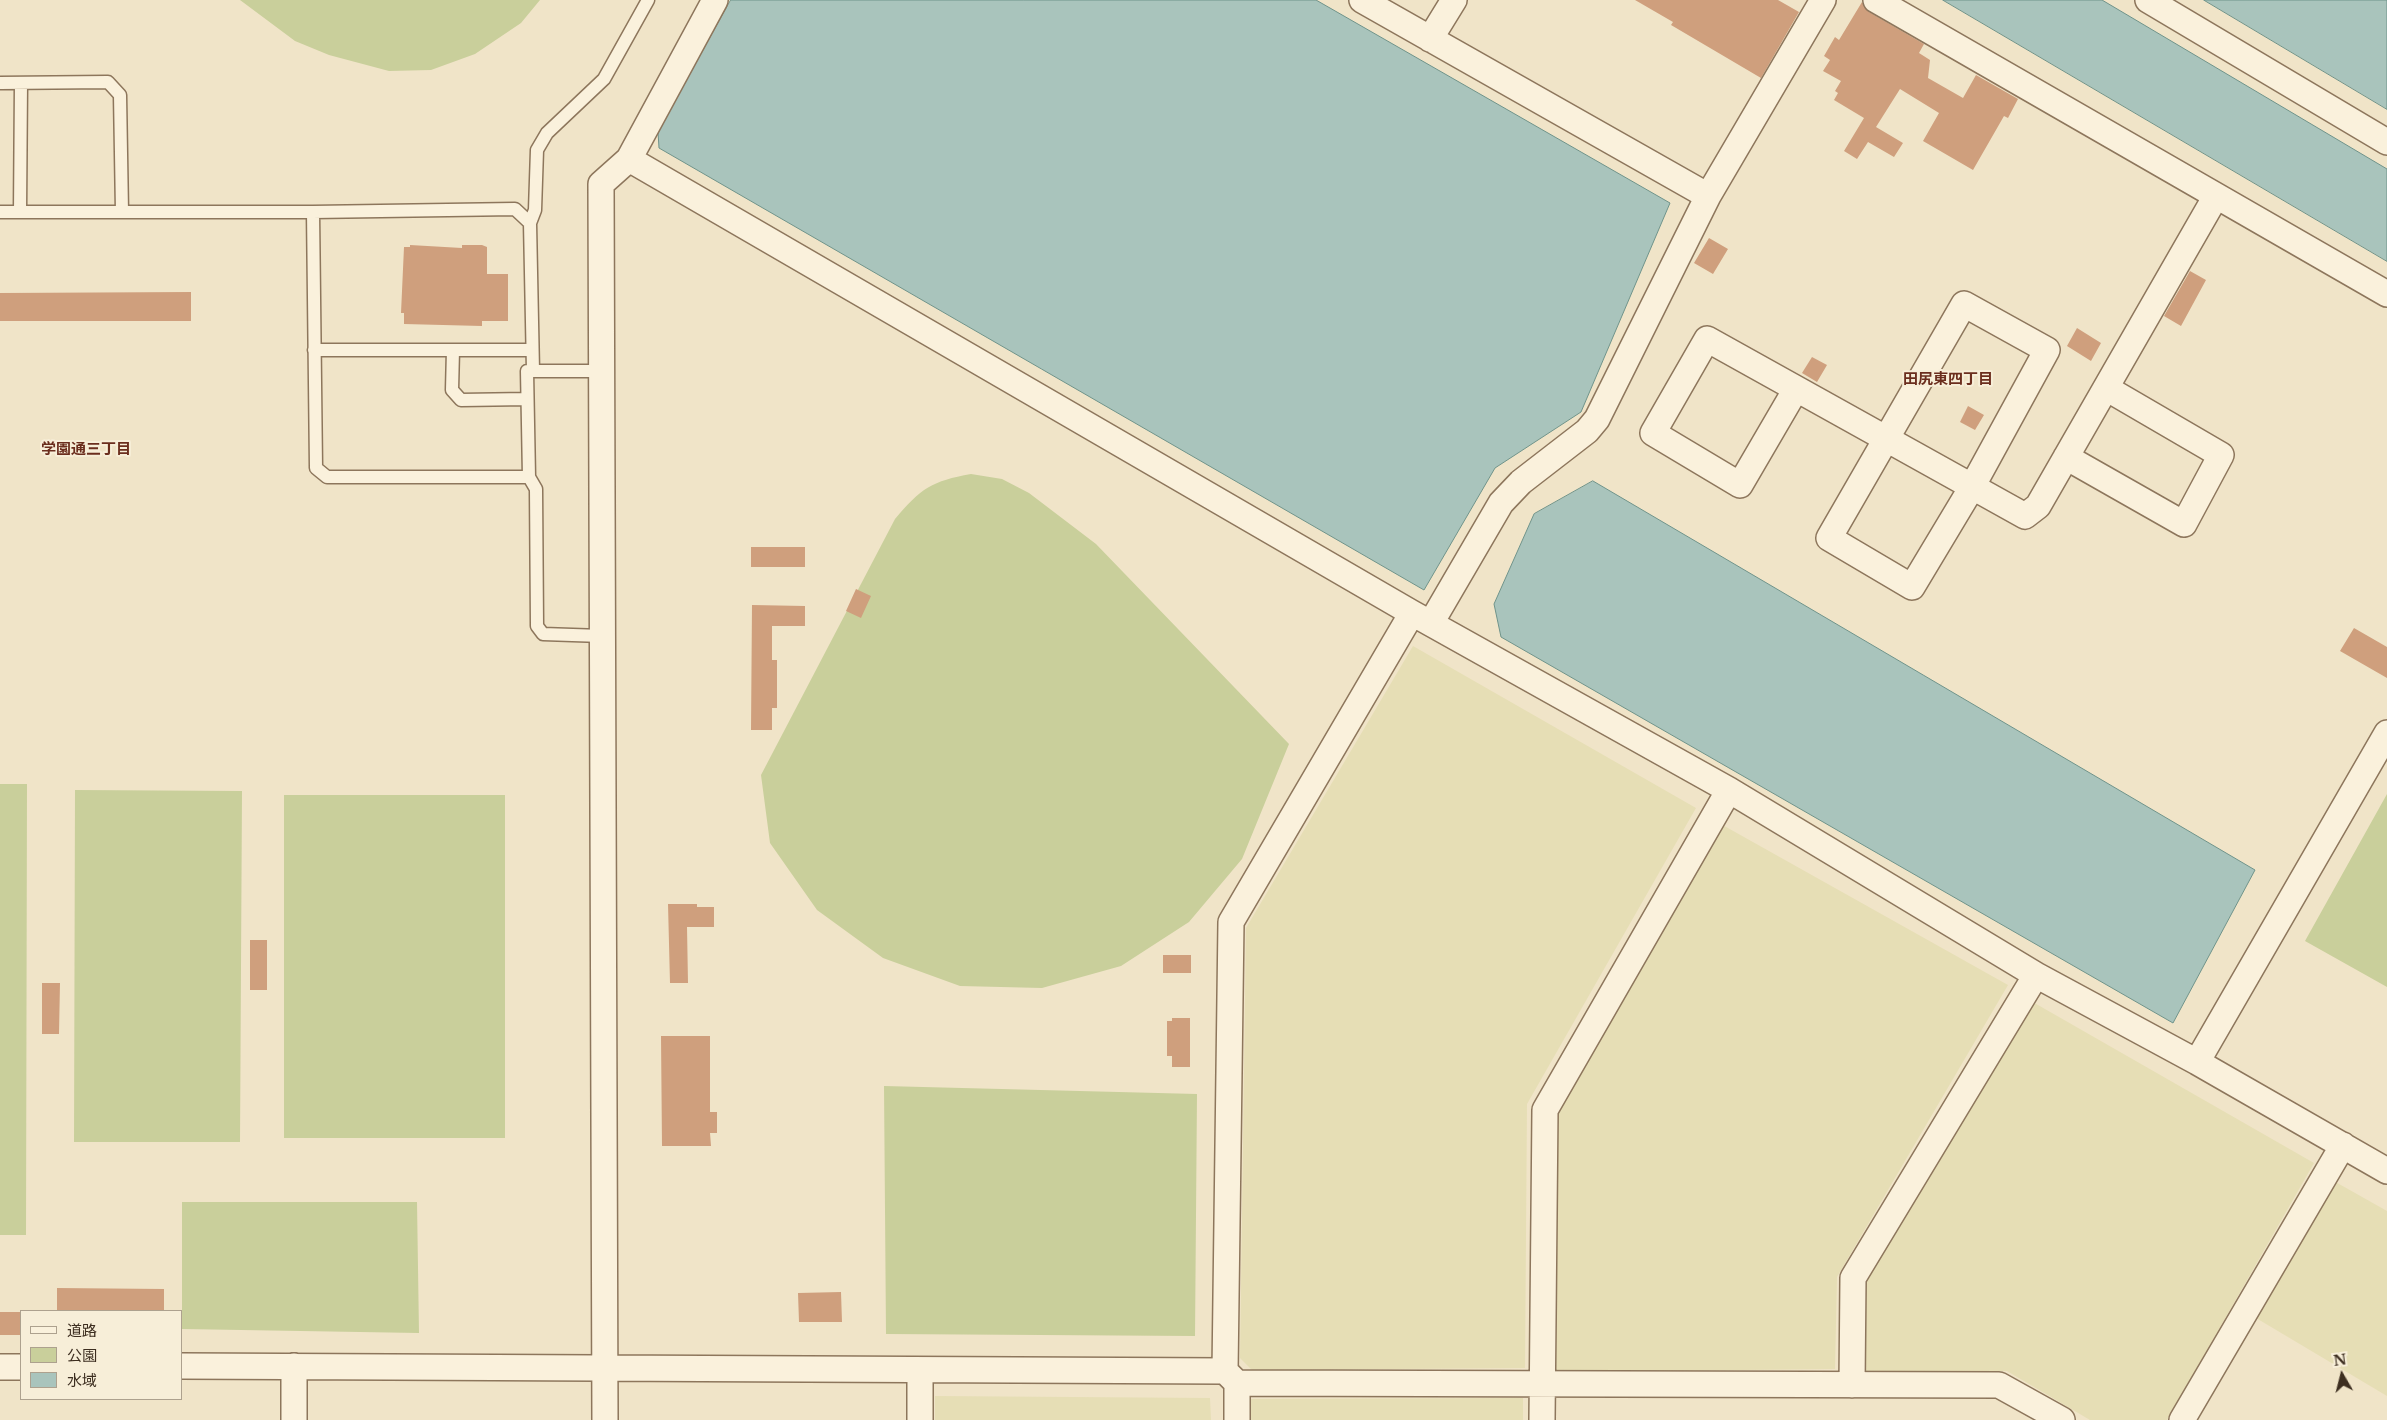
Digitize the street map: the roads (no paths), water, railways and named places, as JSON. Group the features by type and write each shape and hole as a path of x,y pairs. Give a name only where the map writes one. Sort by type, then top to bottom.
{"street":[{"path":"605,1420 601,184 629,159 714,0"},
{"path":"1362,0 1708,196"},
{"path":"1430,39 1454,0"},
{"path":"1237,1420 1231,1377 1231,922 1421,618 1501,503 1521,482 1587,432 1597,419 1708,196 1823,0"},
{"path":"1876,0 2387,294"},
{"path":"2148,0 2387,142"},
{"path":"629,159 1421,618 1729,790 2036,975 2197,1062 2387,1171"},
{"path":"1796,389 1740,485 1653,433 1707,339 2025,516 2038,506 2216,196"},
{"path":"1964,304 2047,350 1972,487 1912,587 1829,538 1887,439 1964,304"},
{"path":"2066,457 2184,524 2221,455 2106,388"},
{"path":"2197,1062 2387,733"},
{"path":"1542,1420 1546,1110 1729,790"},
{"path":"1852,1385 1852,1278 2036,975"},
{"path":"2182,1420 2343,1145"},
{"path":"182,1366 920,1370 1542,1384 2000,1386 2062,1420"},
{"path":"294,1366 294,1420"},
{"path":"0,1367 20,1367"},
{"path":"920,1370 920,1420"}],"lane":[{"path":"533,371 530,223 535,210 537,150 547,133 604,79 648,0"},
{"path":"20,212 21,82"},
{"path":"0,83 108,82 120,95 122,212"},
{"path":"0,212 313,212 515,209 530,223"},
{"path":"313,212 316,468 327,477 529,477"},
{"path":"314,350 532,350"},
{"path":"453,350 452,390 461,400 527,399"},
{"path":"601,370 527,371 527,399 529,477 536,489 537,626 542,634 602,636"}],"water":[{"path":"731,0 1316,0 1670,203 1581,412 1495,468 1424,590 659,148 658,132"},
{"path":"1943,0 2102,0 2387,169 2387,261"},
{"path":"2204,0 2387,0 2387,109"},
{"path":"1593,481 2255,870 2173,1023 1501,637 1494,604 1534,514"}],"district":[{"name":"田尻東四丁目","path":"1948,380"},
{"name":"学園通三丁目","path":"86,450"}]}
